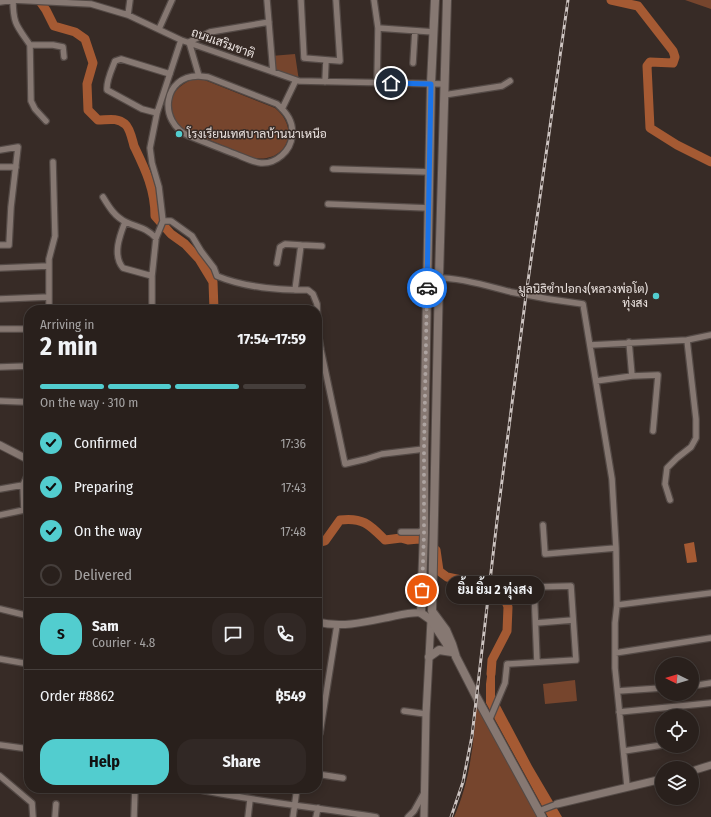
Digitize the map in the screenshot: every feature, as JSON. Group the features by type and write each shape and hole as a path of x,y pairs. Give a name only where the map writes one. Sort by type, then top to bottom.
{"main road":[{"path":"435,0 431,84 424,449 427,533 432,563 432,611 442,625 452,644 454,655"},
{"path":"447,0 439,277 435,497 427,533 421,613 431,620 454,655 542,812"},
{"path":"432,592 442,625"},
{"path":"429,657 439,650 454,655"}],"street":[{"path":"13,0 13,16 16,25 30,45 31,102 46,121"},
{"name":"ถนนเสริมชาติ","path":"0,2 13,0 28,2 91,2 128,15 181,40 296,80 325,82 445,84"},
{"path":"128,15 130,0"},
{"path":"159,29 172,0"},
{"path":"267,0 273,72"},
{"path":"301,0 304,58 340,61 336,0"},
{"path":"374,0 378,28 377,83"},
{"path":"199,76 189,42 210,32 269,22"},
{"path":"378,28 434,32"},
{"path":"413,63 415,30"},
{"path":"152,305 152,276 156,238 162,223 159,187 152,163 150,148 157,114 181,40"},
{"path":"30,45 58,45 63,47 64,57"},
{"path":"157,114 142,109 107,90 110,75 115,61 121,59 170,74"},
{"path":"325,82 326,60"},
{"path":"199,76 208,77 277,104 290,119 293,129 292,140 288,149 272,161 262,163 252,161 196,139 184,134 176,128 169,114 168,104 172,89 180,81 189,77 199,76"},
{"path":"282,109 296,80"},
{"path":"444,95 502,86 510,81"},
{"path":"0,150 18,147 11,207 9,246 0,245"},
{"path":"49,305 48,266 55,236 53,162"},
{"path":"0,167 16,167"},
{"path":"333,170 430,172"},
{"path":"103,197 112,211 125,222 149,230 156,238"},
{"path":"328,204 429,208"},
{"path":"162,223 171,221 192,236 214,268 217,276 262,288 308,290 314,294 317,305"},
{"path":"125,222 119,238 118,254 120,265 123,268 152,276"},
{"path":"277,263 280,247 285,244 322,246"},
{"path":"295,290 301,245"},
{"path":"0,268 48,266"},
{"path":"427,278 439,277 547,300 583,304 612,479 616,548 617,605 615,623 615,653 619,712 627,786"},
{"path":"0,299 49,297"},
{"path":"0,329 24,329"},
{"path":"590,345 687,340 711,335"},
{"path":"670,500 665,484 667,468 691,447 696,438 696,419 687,340"},
{"path":"629,342 632,376"},
{"path":"322,355 345,464 382,454 424,449"},
{"path":"0,367 24,366"},
{"path":"596,381 632,376 658,375 653,431"},
{"path":"0,401 24,402"},
{"path":"0,445 24,457"},
{"path":"0,489 23,485 24,510 0,515"},
{"path":"543,525 545,554 616,548"},
{"path":"401,532 427,533"},
{"path":"490,719 505,683 507,664 576,660 571,586 534,587 537,662"},
{"path":"617,605 711,593"},
{"path":"0,609 24,615"},
{"path":"424,817 426,714 432,611"},
{"path":"322,623 337,625 421,613"},
{"path":"536,623 573,620"},
{"path":"322,709 337,625"},
{"path":"615,653 711,638"},
{"path":"0,659 24,663"},
{"path":"699,685 711,683"},
{"path":"618,690 655,688"},
{"path":"619,712 711,703"},
{"path":"404,711 426,714"},
{"path":"0,745 24,748"},
{"path":"624,751 655,746"},
{"path":"699,769 711,765"},
{"path":"322,775 343,778"},
{"path":"0,776 32,803 33,817"},
{"path":"542,812 557,804 655,780"},
{"path":"408,817 414,811 425,792"},
{"path":"134,817 135,793"},
{"path":"225,793 250,800 376,817"},
{"path":"293,817 296,793"},
{"path":"248,817 250,800"},
{"path":"55,817 56,804"},
{"path":"316,817 318,808"}],"shaded area":[{"path":"685,0 711,0 711,9"},
{"path":"295,54 299,81 273,72 271,56"},
{"path":"193,79 202,79 275,108 283,116 287,125 287,143 282,150 275,155 265,158 254,158 182,129 172,115 171,101 178,88"},
{"path":"694,542 697,562 687,563 684,544"},
{"path":"489,662 495,663 495,696 532,766 562,817 548,817 486,703 486,684"},
{"path":"575,680 577,701 545,704 543,684"},
{"path":"477,698 542,817 454,817 460,803 471,759"}],"waterway":[{"path":"39,0 54,26 75,32 85,39 93,63 87,84 88,110 98,120 119,120 128,128 151,188 155,206 155,216 171,234 185,244 199,259 213,282 214,305"},
{"path":"611,0 638,6 673,51 675,57 673,63 650,62 647,66 650,128 677,145 711,162"},
{"path":"322,542 325,541 340,520 348,519 366,523 385,540 401,538 408,540 432,540"},
{"path":"436,550 439,571 447,577 485,585"},
{"path":"491,674 492,660 507,631 508,607 502,591 494,587"}],"railway":[{"path":"451,817 463,782 472,736 498,512 526,295 568,0"}],"way so far":[{"path":"422,590 427,288"}],"place":[{"name":"โรงเรียนเทศบาลบ้านนาเหนือ","path":"179,134"},
{"name":"มูลนิธิซำปอกง(หลวงพ่อโต) ทุ่งสง","path":"656,296"},
{"name":"ยิ้ม ยิ้ม 2 ทุ่งสง","path":"422,590"}],"route":[{"path":"391,83 431,84 427,288"}]}
